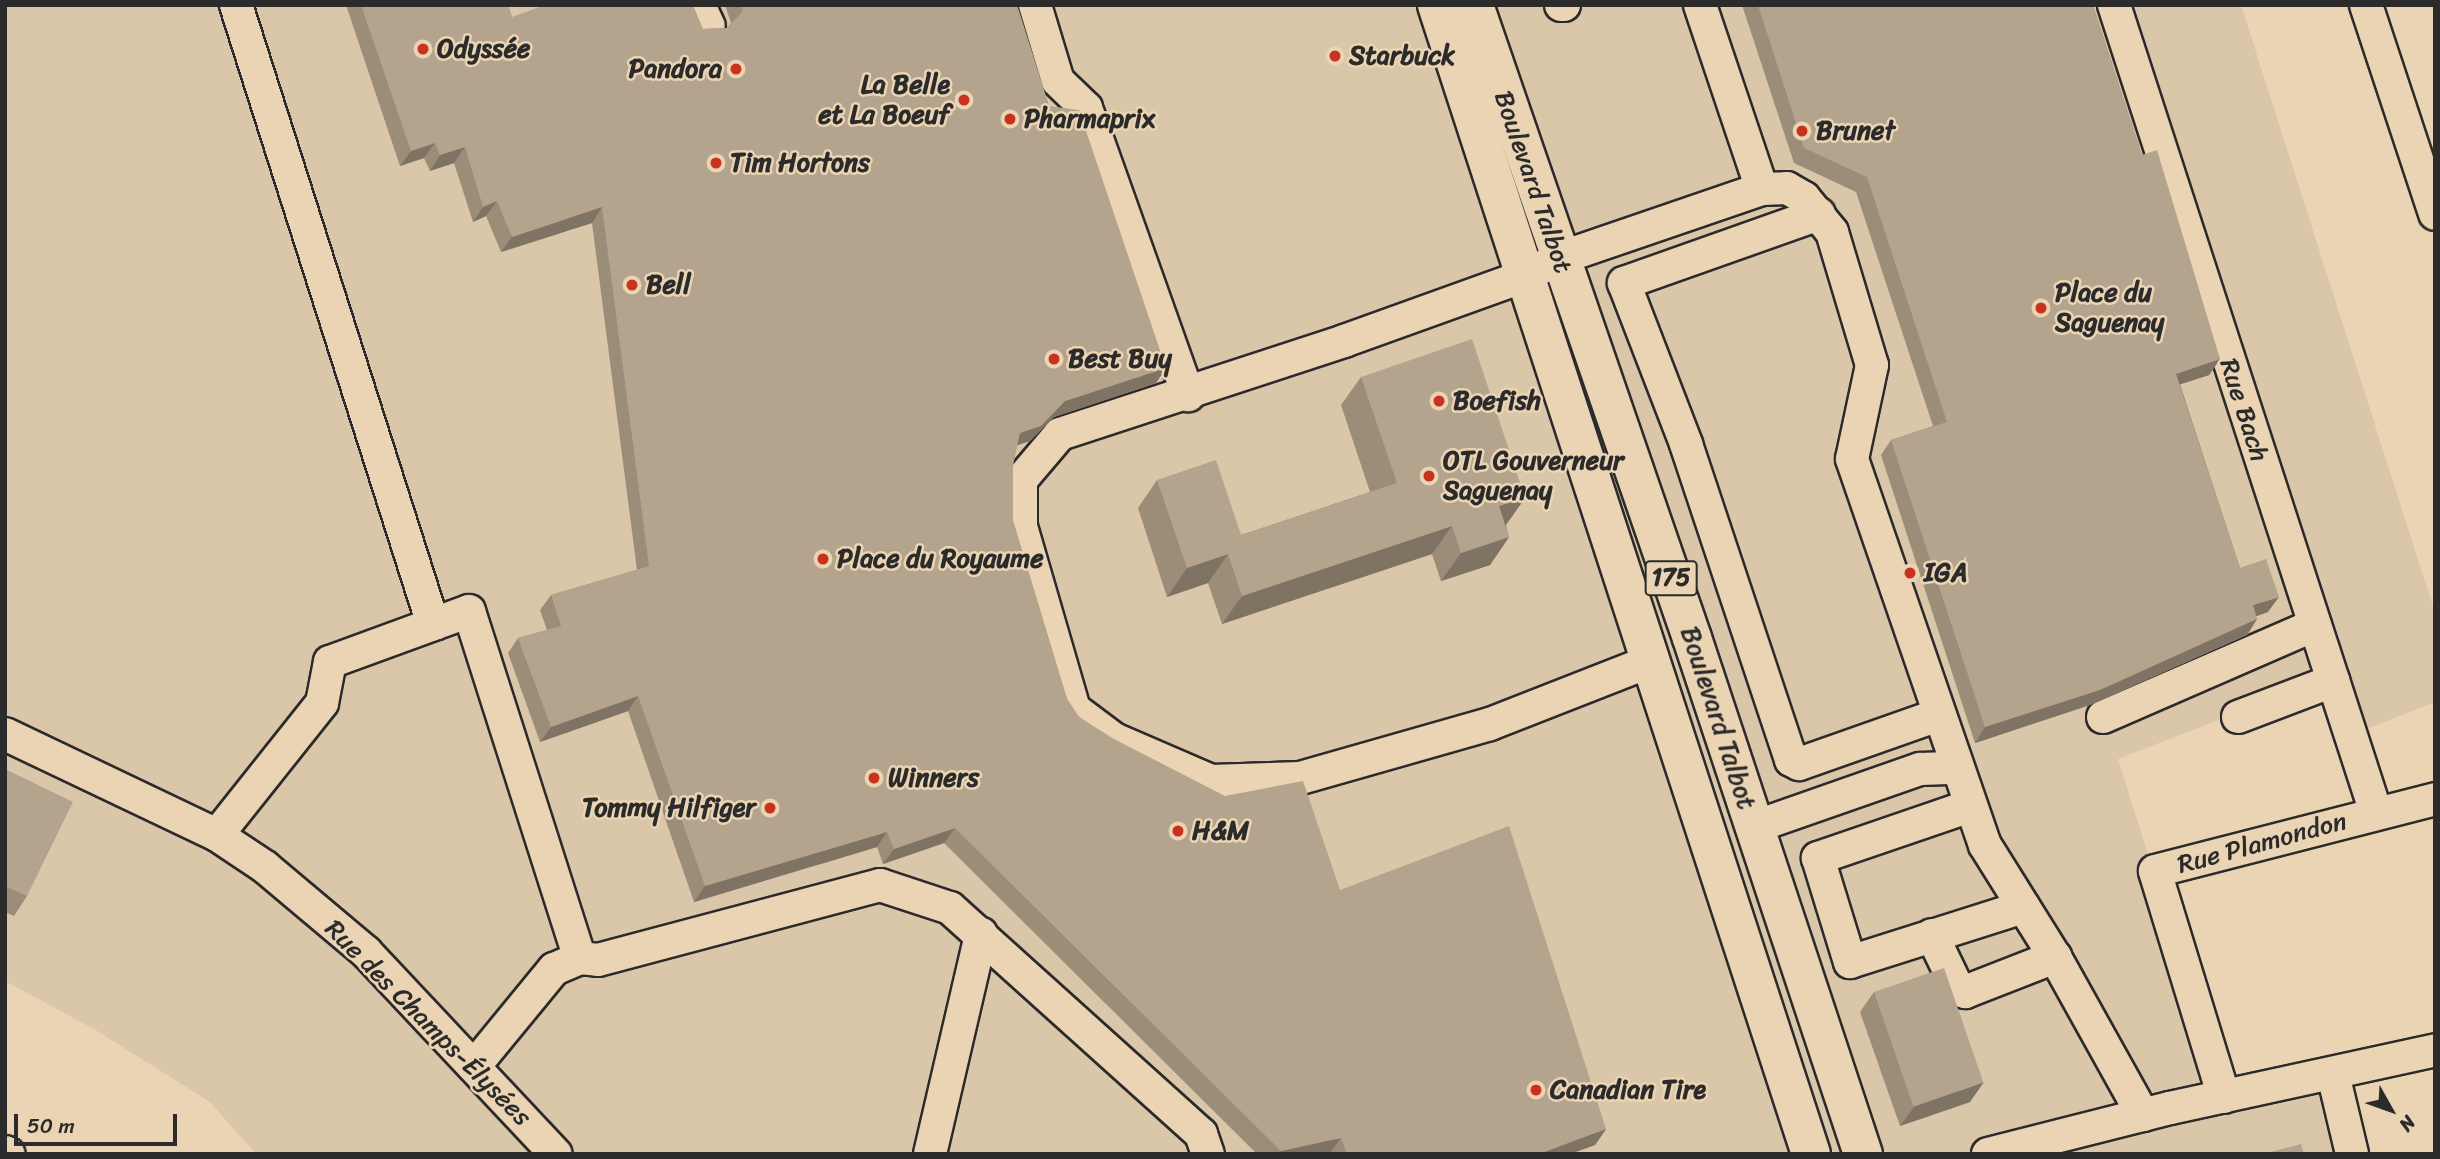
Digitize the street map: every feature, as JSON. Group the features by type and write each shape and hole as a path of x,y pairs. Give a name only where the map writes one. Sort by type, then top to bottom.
{"main road":[{"name":"Boulevard Talbot","path":"1437,5 1811,1154"},
{"name":"Boulevard Talbot","path":"1474,5 1863,1154"}],"street":[{"path":"236,5 433,624"},
{"path":"1035,5 1058,81 1086,108 1188,395"},
{"path":"1700,5 1762,189"},
{"name":"Rue Bach","path":"2114,5 2376,813"},
{"path":"2366,5 2435,214"},
{"path":"1651,661 1490,724 1300,778 1211,781 1114,739 1074,709 1021,526 1021,480 1060,434 1188,395 1525,276 1560,258 1762,189 1787,188 1819,214 1832,232 1872,365 1852,459 1984,845 2055,957 2143,1115"},
{"path":"1819,214 1624,283 1686,444 1791,760 1799,764 1938,715"},
{"path":"217,835 322,703 330,662 469,611 580,958"},
{"path":"2104,717 2315,625"},
{"path":"2238,717 2333,681"},
{"name":"Rue des Champs-Élysées","path":"5,734 217,835 265,867 366,952 476,1064 556,1154"},
{"path":"1754,827 1920,769 1956,768"},
{"name":"Rue Plamondon","path":"2224,1097 2155,871 2435,799"},
{"path":"1970,806 1818,858 1850,962 2023,907"},
{"path":"476,1064 554,969 580,958 597,960 880,885 950,908 1201,1134 1208,1154"},
{"path":"930,1154 981,934"},
{"path":"1933,934 1958,989 1965,992 2055,957"},
{"path":"1988,1154 2143,1115 2435,1050"},
{"path":"2333,1074 2352,1154"}],"shaded area":[{"path":"5,5 2241,5 2435,613 2435,702 2351,735 2331,676 2118,759 2224,1096 2333,1074 2352,1154 256,1154 210,1102 94,1029 5,981"}],"building":[{"name":"Place du Royaume","path":"361,5 508,5 512,17 545,5 693,5 703,29 727,28 743,11 741,5 1017,5 1049,106 1079,110 1166,368 1065,401 1041,426 1020,433 1013,465 1013,521 1067,699 1079,717 1114,739 1225,796 1303,781 1340,890 1509,826 1606,1129 1539,1154 1347,1154 1341,1138 1281,1151 955,828 894,849 887,832 705,886 638,696 551,727 518,638 561,626 551,595 649,566 602,207 512,237 497,201 483,207 465,147 440,155 435,143 411,151"},
{"name":"Place du Saguenay","path":"1758,5 2093,5 2142,155 2157,150 2220,359 2176,374 2240,568 2266,559 2279,597 2253,605 2257,619 2100,690 1985,727 1891,440 1947,422 1867,177 1804,148"},
{"path":"1472,339 1525,498 1499,506 1509,537 1461,553 1452,526 1242,596 1228,554 1187,568 1157,480 1216,460 1241,535 1397,483 1361,377"},
{"path":"5,769 73,802 27,896 5,886"},
{"path":"1944,968 1983,1082 1913,1106 1874,992"},
{"path":"2301,1144 2304,1154 2263,1154"}],"place":[{"name":"Odyssée","path":"423,49"},
{"name":"Starbuck","path":"1335,56"},
{"name":"Pandora","path":"736,69"},
{"name":"La Belle et La Boeuf","path":"964,100"},
{"name":"Pharmaprix","path":"1010,119"},
{"name":"Brunet","path":"1802,131"},
{"name":"Tim Hortons","path":"716,163"},
{"name":"Bell","path":"632,285"},
{"name":"Place du Saguenay","path":"2041,308"},
{"name":"Best Buy","path":"1054,359"},
{"name":"Boefish","path":"1439,401"},
{"name":"OTL Gouverneur Saguenay","path":"1429,476"},
{"name":"Place du Royaume","path":"823,559"},
{"name":"IGA","path":"1910,573"},
{"name":"Winners","path":"874,778"},
{"name":"Tommy Hilfiger","path":"770,808"},
{"name":"H&M","path":"1178,831"},
{"name":"Canadian Tire","path":"1536,1090"}]}
